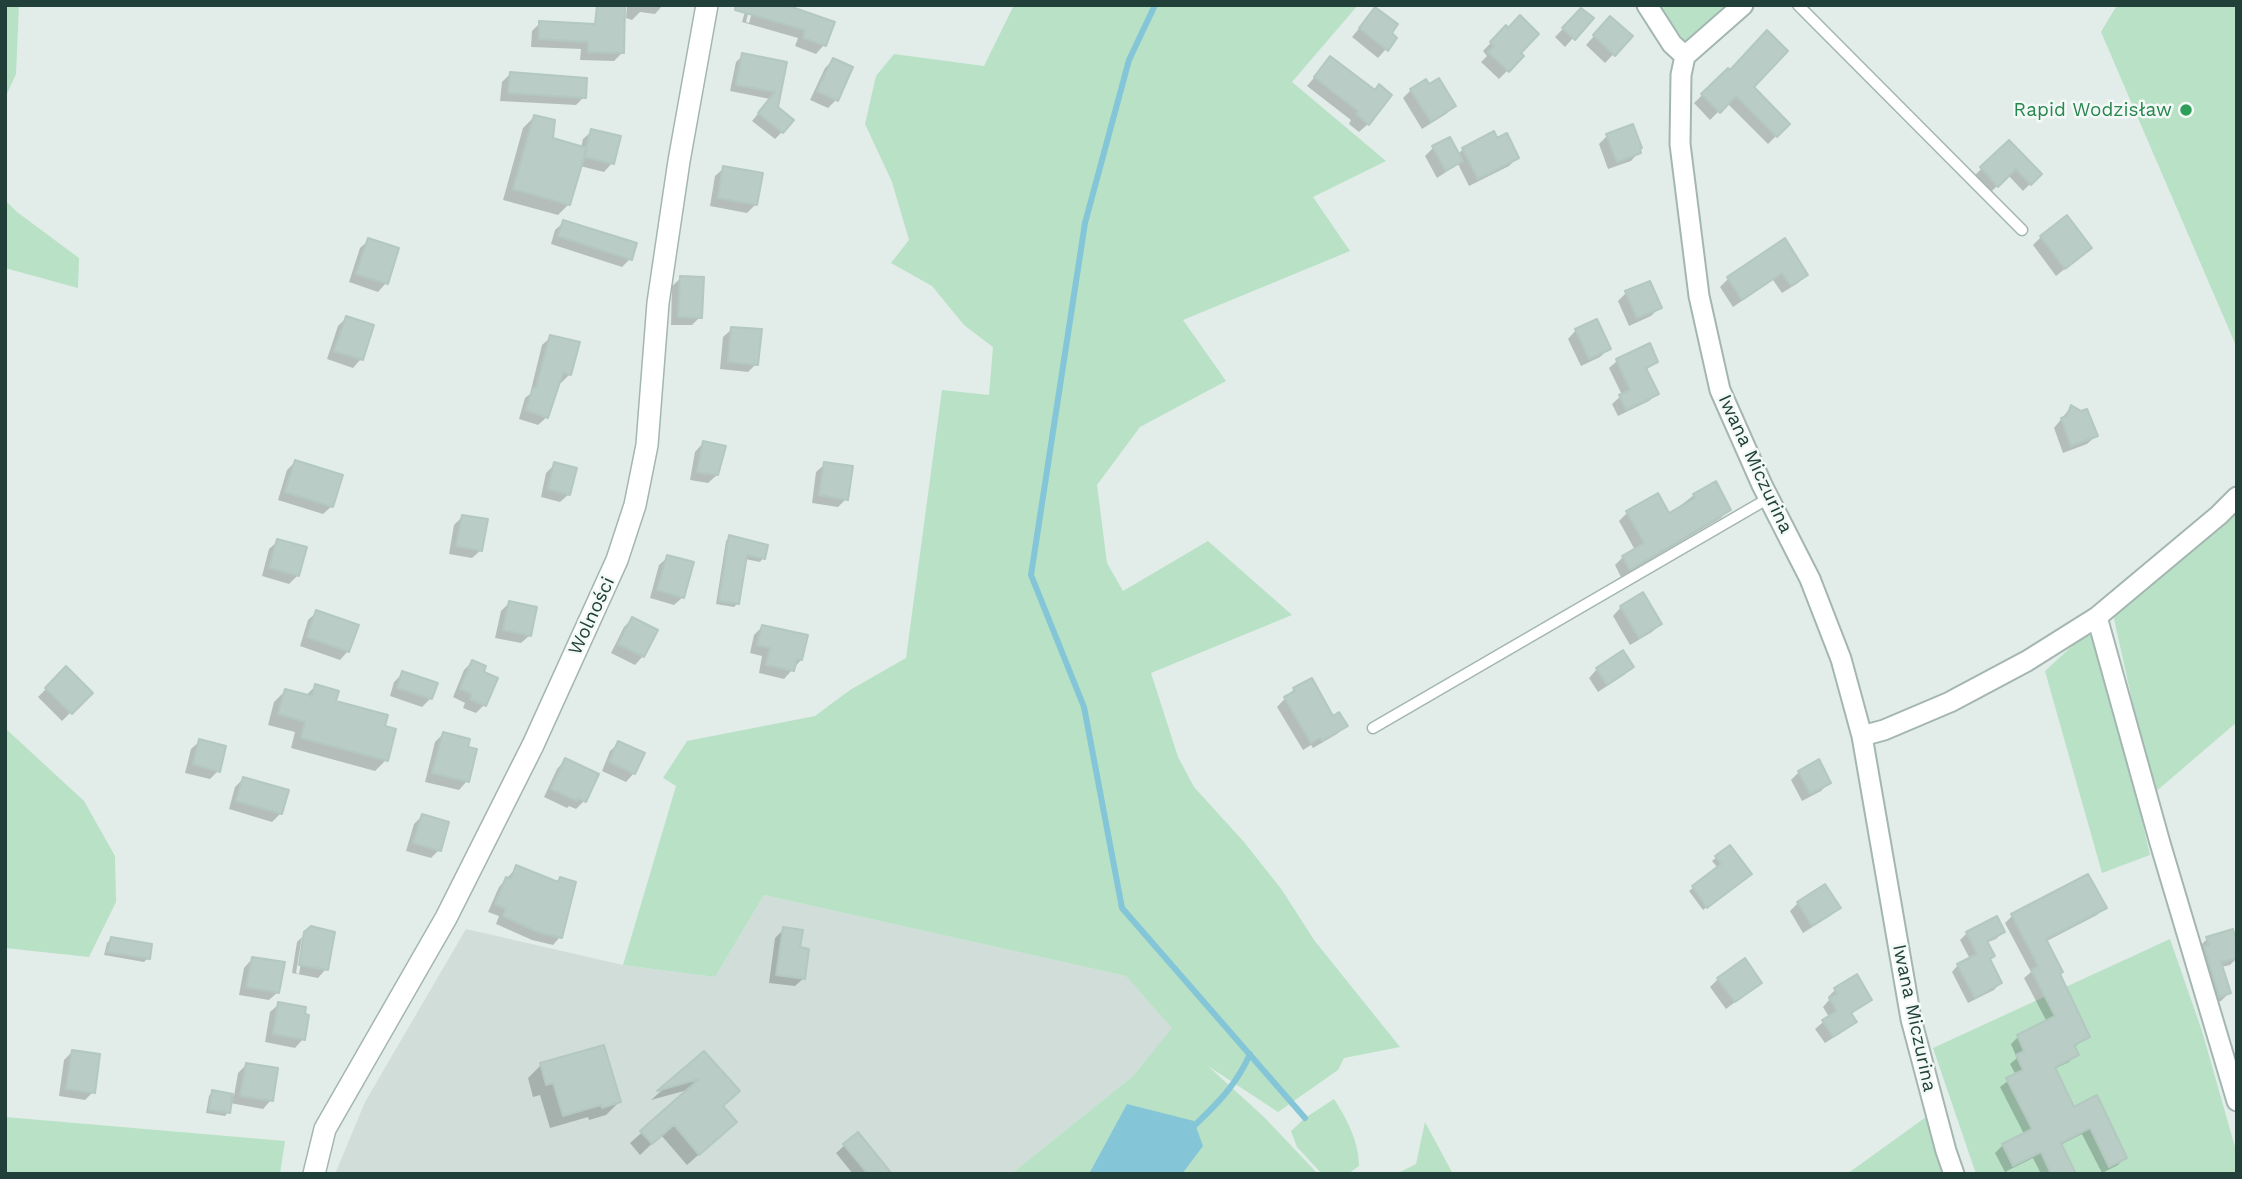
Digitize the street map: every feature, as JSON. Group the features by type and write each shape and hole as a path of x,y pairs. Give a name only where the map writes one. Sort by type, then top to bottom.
{"street":[{"name":"Wolności","path":"314,1174 325,1129 446,918 533,745 617,560 635,505 647,445 658,303 679,161 707,5"},
{"path":"1647,5 1672,44 1685,56 1743,5"},
{"name":"Iwana Miczurina","path":"1685,56 1681,75 1680,144 1699,296 1720,390 1769,498 1810,579 1841,659 1862,736 1910,1019 1954,1174"},
{"path":"1862,736 1884,730 1950,702 2027,661 2097,617 2237,497"},
{"path":"2097,617 2237,1101"}],"lane":[{"path":"1798,5 2022,230"},
{"path":"1373,728 1769,498"}],"shaded area":[{"path":"764,895 1126,976 1173,1028 1133,1076 1011,1174 335,1174 365,1102 466,929 623,965 715,977"}],"green space":[{"path":"5,5 19,5 16,74 5,98"},
{"path":"1014,5 1358,5 1292,82 1386,161 1313,197 1350,251 1183,320 1226,381 1140,427 1097,485 1107,563 1123,591 1208,541 1292,615 1151,673 1178,757 1194,787 1244,842 1282,890 1314,940 1400,1047 1344,1058 1338,1070 1278,1112 1208,1066 1264,1117 1318,1174 1011,1174 1133,1076 1172,1028 1126,976 764,895 715,977 623,965 676,786 663,778 687,741 815,716 850,690 906,658 942,390 989,395 993,347 964,325 932,286 891,263 909,240 892,182 865,124 876,76 894,54 984,66"},
{"path":"1659,5 1731,5 1687,45"},
{"name":"Rapid Wodzisław","path":"2117,5 2237,5 2237,348 2101,32"},
{"path":"5,200 79,258 78,288 5,268"},
{"path":"2237,512 2237,722 2153,794 2114,619 2118,606"},
{"path":"2085,634 2100,640 2150,855 2102,873 2045,671"},
{"path":"5,728 84,801 115,856 116,902 89,957 5,948"},
{"path":"2170,939 2202,1031 2237,1154 2237,1174 1976,1174 1933,1048"},
{"path":"1334,1099 1348,1123 1357,1148 1359,1166 1348,1174 1322,1174 1297,1147 1291,1131"},
{"path":"5,1117 285,1141 280,1174 5,1174"},
{"path":"1926,1117 1943,1172 1847,1174"},
{"path":"1425,1122 1453,1174 1396,1174 1416,1164"}],"water":[{"path":"1127,1104 1194,1121 1203,1146 1182,1174 1089,1174"}],"building":[{"path":"597,5 625,5 624,53 588,52 588,42 539,39 539,21 595,24"},
{"path":"736,5 786,5 835,22 826,46 803,38 805,30 735,10"},
{"path":"1375,7 1398,24 1392,33 1397,38 1388,51 1359,28"},
{"path":"1581,8 1594,18 1575,40 1562,28"},
{"path":"1520,15 1539,34 1521,53 1524,56 1509,72 1488,52 1494,46 1490,42"},
{"path":"1610,16 1633,36 1615,56 1593,35"},
{"path":"1767,30 1788,51 1754,87 1790,124 1777,137 1736,96 1720,113 1701,94 1728,68 1730,70"},
{"path":"742,53 787,62 778,107 794,120 783,133 758,113 775,92 736,85"},
{"path":"1330,56 1375,90 1379,84 1392,95 1369,125 1356,114 1358,111 1314,77"},
{"path":"833,58 853,67 838,101 817,91"},
{"path":"510,72 587,78 586,98 508,93"},
{"path":"1439,78 1456,106 1431,122 1410,89 1426,79 1429,84"},
{"path":"534,115 555,120 553,138 587,148 570,205 513,189"},
{"path":"1633,124 1642,148 1641,153 1617,162 1606,134"},
{"path":"591,129 621,136 614,164 584,157"},
{"path":"1494,131 1497,138 1507,133 1519,158 1478,179 1462,148"},
{"path":"1450,137 1463,161 1446,171 1432,146"},
{"path":"2009,140 2042,174 2031,185 2016,169 1998,187 1980,167"},
{"path":"723,166 763,173 757,205 718,198"},
{"path":"2067,215 2092,248 2065,269 2040,236"},
{"path":"563,220 637,243 632,260 558,236"},
{"path":"368,238 399,248 388,284 356,274"},
{"path":"1785,238 1808,275 1791,286 1782,273 1742,300 1727,277"},
{"path":"680,276 704,277 702,318 678,317"},
{"path":"1650,281 1662,308 1637,318 1625,291"},
{"path":"346,316 374,325 363,360 334,351"},
{"path":"1597,319 1611,349 1589,359 1575,329"},
{"path":"731,327 762,329 758,365 728,362"},
{"path":"550,335 580,342 571,375 563,373 548,418 526,410 533,388 536,388"},
{"path":"1650,343 1658,362 1646,368 1659,394 1626,410 1619,395 1630,390 1616,359"},
{"path":"2071,405 2081,411 2087,409 2098,436 2071,446 2061,418 2067,416"},
{"path":"703,441 726,446 718,475 697,472"},
{"path":"295,460 343,475 333,507 285,492"},
{"path":"554,462 577,468 570,495 548,489"},
{"path":"824,462 853,466 848,500 819,495"},
{"path":"1716,481 1731,510 1630,570 1622,556 1644,543 1626,511 1658,493 1669,513 1695,498 1693,494"},
{"path":"462,515 488,519 482,551 456,546"},
{"path":"729,535 768,545 765,559 747,555 739,604 719,601"},
{"path":"277,539 307,547 299,576 269,568"},
{"path":"667,555 694,562 684,598 657,590"},
{"path":"1643,592 1662,624 1639,638 1620,606"},
{"path":"509,601 537,607 531,636 503,630"},
{"path":"316,610 359,625 349,652 307,637"},
{"path":"632,617 658,630 644,657 618,644"},
{"path":"762,625 808,635 802,660 797,659 794,671 766,665 770,648 757,645"},
{"path":"1623,650 1634,667 1607,685 1596,668"},
{"path":"472,660 486,666 484,672 498,678 486,706 470,699 472,694 460,689"},
{"path":"66,666 93,693 72,714 45,688"},
{"path":"402,671 438,683 432,699 397,688"},
{"path":"1312,678 1333,716 1339,712 1348,726 1322,741 1320,738 1311,743 1284,697 1295,691 1293,688"},
{"path":"315,684 339,691 336,701 388,715 385,726 396,729 388,761 301,738 305,722 278,714 285,689 312,696"},
{"path":"443,732 470,739 468,747 477,749 469,782 432,773"},
{"path":"199,739 226,746 220,772 193,764"},
{"path":"618,741 645,753 635,774 609,762"},
{"path":"565,758 599,774 586,802 578,798 577,801 551,789"},
{"path":"1819,759 1831,783 1810,794 1798,771"},
{"path":"243,777 289,790 282,814 236,801"},
{"path":"422,814 449,822 441,851 413,843"},
{"path":"1730,845 1752,874 1707,908 1692,886 1721,864 1715,856"},
{"path":"516,865 558,882 560,877 576,882 562,938 540,933 503,916 506,909 495,904 506,877 511,879"},
{"path":"2088,874 2107,908 2046,939 2090,1037 2074,1045 2079,1055 2055,1067 2074,1107 2097,1095 2127,1158 2109,1167 2090,1128 2061,1143 2076,1174 2051,1174 2041,1152 2013,1166 2002,1144 2032,1129 2006,1078 2023,1070 2016,1055 2024,1051 2017,1035 2055,1016 2031,970 2038,966 2011,914"},
{"path":"1825,884 1841,908 1812,926 1797,902"},
{"path":"1997,916 2005,932 1987,941 1995,956 1990,959 2002,983 1975,998 1957,964 1977,954 1966,932"},
{"path":"311,926 335,932 328,970 299,965 304,932"},
{"path":"783,927 803,930 800,947 809,949 805,979 776,975"},
{"path":"2233,929 2237,958 2221,962 2231,993 2219,997 2204,946 2209,945 2206,937"},
{"path":"111,937 152,944 150,959 107,952"},
{"path":"252,957 285,962 279,993 246,987"},
{"path":"1745,958 1762,983 1735,1002 1717,978"},
{"path":"1857,974 1872,1000 1851,1013 1857,1022 1833,1037 1822,1020 1837,1011 1829,998 1837,994 1834,988"},
{"path":"278,1002 306,1007 305,1014 309,1015 305,1040 273,1034"},
{"path":"604,1045 621,1102 563,1116 553,1083 546,1085 540,1063"},
{"path":"72,1050 100,1054 95,1093 66,1089"},
{"path":"704,1051 740,1091 723,1106 737,1122 699,1155 674,1125 652,1144 640,1131 699,1079 657,1091"},
{"path":"246,1063 278,1068 273,1101 240,1096"},
{"path":"212,1090 233,1094 230,1113 209,1110"},
{"path":"858,1132 892,1174 868,1174 843,1144"}],"waterway":[{"path":"1155,5 1129,60 1085,223 1031,575 1084,707 1122,908 1305,1118"},
{"path":"1195,1125 1226,1092 1250,1054"}],"place":[{"name":"Rapid Wodzisław","path":"2186,110"}]}
